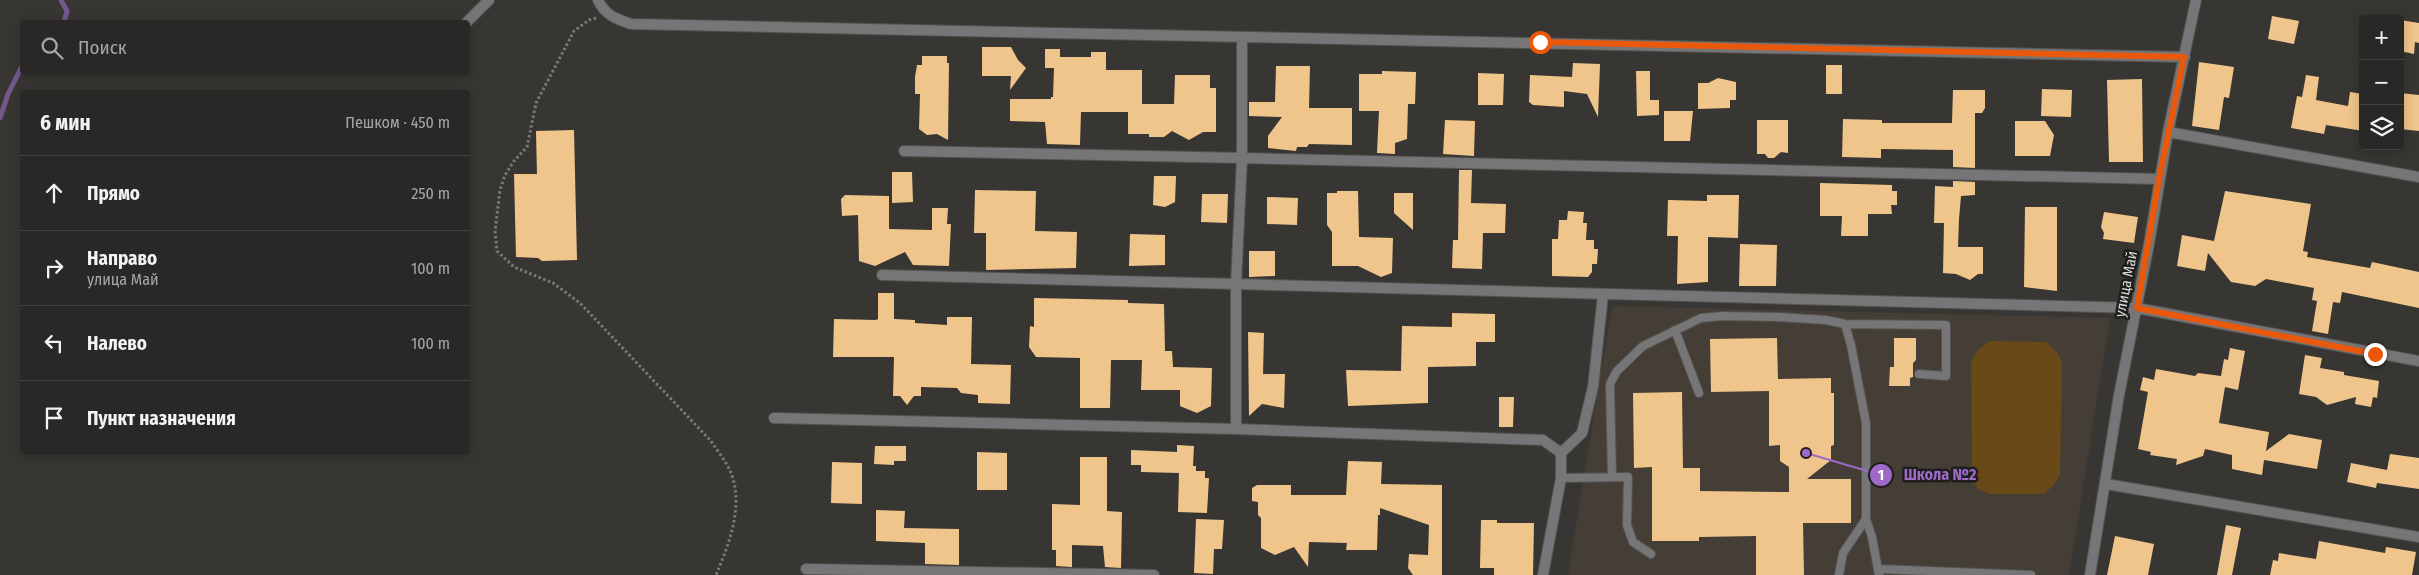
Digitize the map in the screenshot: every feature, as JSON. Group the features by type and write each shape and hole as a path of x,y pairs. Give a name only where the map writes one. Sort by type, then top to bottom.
{"street":[{"path":"469,20 489,0"},
{"path":"598,0 602,10 609,16 632,24 2184,57"},
{"name":"улица Май","path":"2090,575 2119,395 2137,308 2168,132 2196,0"},
{"path":"1236,429 1236,284 1242,158 1242,37"},
{"path":"2168,132 2419,177"},
{"path":"904,150 2159,179"},
{"path":"882,275 2137,308 2419,361"},
{"path":"1543,575 1561,478 1561,453 1582,433 1592,387 1603,294"},
{"path":"774,418 1236,429 1543,440 1561,453"},
{"path":"2106,484 2419,537"},
{"path":"806,569 1154,575"}],"lane":[{"path":"1612,476 1610,384 1617,371 1642,346 1702,318 1722,316 1816,319 1845,324 1946,325 1946,376 1919,374"},
{"path":"1845,324 1851,345 1866,423 1866,519 1872,537 1879,572 2031,575"},
{"path":"1675,330 1699,393"},
{"path":"1561,478 1628,477 1627,525 1633,542 1651,554"},
{"path":"1839,575 1842,553 1866,519"}],"path":[{"path":"609,16 589,20 574,31 536,103 527,147 514,161 505,175 500,190 494,230 497,251 514,267 553,283 580,303 710,440 724,459 735,486 734,517 716,575"}],"shaded area":[{"path":"1612,306 2110,318 2069,575 1568,575"},
{"path":"1990,341 2046,342 2057,352 2062,363 2060,475 2054,485 2044,494 1989,494 1977,488 1972,478 1971,362 1978,350"}],"building":[{"path":"2272,16 2299,21 2294,44 2268,39"},
{"path":"2404,21 2419,23 2419,43 2415,42 2414,54 2404,52"},
{"path":"982,47 1011,47 1018,60 1026,68 1010,90 1011,76 982,76"},
{"path":"1045,49 1060,49 1060,57 1091,57 1091,52 1106,52 1106,70 1142,70 1142,104 1174,104 1175,75 1210,75 1210,88 1216,88 1216,132 1203,132 1189,140 1172,131 1164,137 1149,137 1149,134 1128,134 1128,112 1081,112 1080,145 1047,144 1045,122 1010,121 1010,99 1051,99 1053,97 1054,68 1045,68"},
{"path":"922,56 947,56 947,63 949,63 948,140 937,134 927,135 919,129 920,94 915,94 915,77 917,65 922,65"},
{"path":"2199,62 2234,67 2229,98 2224,97 2219,130 2192,126"},
{"path":"1573,63 1600,64 1598,117 1587,94 1564,91 1564,107 1533,105 1529,102 1530,75 1572,77"},
{"path":"1826,65 1842,65 1842,94 1826,94"},
{"path":"1276,66 1310,66 1309,108 1352,108 1352,145 1309,144 1307,147 1297,147 1296,151 1268,148 1268,136 1282,117 1249,116 1249,102 1275,102"},
{"path":"1382,71 1416,72 1415,104 1408,104 1407,139 1395,143 1395,154 1377,153 1379,111 1359,111 1359,74 1382,74"},
{"path":"1636,71 1650,71 1650,100 1659,100 1659,115 1637,116"},
{"path":"1478,73 1504,74 1503,105 1478,105"},
{"path":"2306,75 2319,77 2316,100 2348,106 2350,92 2359,93 2359,130 2326,125 2324,134 2291,128 2297,96 2302,97"},
{"path":"1718,78 1736,82 1736,100 1730,100 1730,108 1698,109 1698,83 1708,83"},
{"path":"2142,79 2143,162 2109,162 2107,80"},
{"path":"2042,89 2072,90 2071,117 2041,116"},
{"path":"1953,90 1985,90 1985,108 1982,113 1975,113 1975,168 1953,167 1953,150 1881,149 1881,158 1842,157 1843,119 1882,120 1882,123 1952,123"},
{"path":"2404,93 2419,95 2419,131 2404,129"},
{"path":"1664,111 1693,111 1690,141 1664,141"},
{"path":"1445,120 1475,121 1474,156 1443,154"},
{"path":"1757,120 1788,120 1788,153 1781,152 1774,158 1768,158 1765,154 1757,154"},
{"path":"2015,121 2045,121 2054,135 2050,156 2015,156"},
{"path":"574,130 577,260 542,261 538,258 516,257 514,174 537,174 536,131"},
{"path":"1459,170 1472,170 1471,203 1506,204 1505,233 1483,233 1482,269 1452,268 1453,240 1458,240"},
{"path":"892,172 912,172 913,202 892,203"},
{"path":"1154,176 1176,176 1175,202 1165,207 1153,205"},
{"path":"1953,181 1975,182 1975,195 1961,196 1959,219 1958,247 1983,247 1983,274 1978,274 1970,280 1956,274 1943,273 1944,223 1934,223 1935,186 1953,187"},
{"path":"1820,183 1892,185 1892,191 1897,191 1897,205 1891,205 1892,214 1868,214 1868,236 1841,236 1842,216 1820,216"},
{"path":"975,190 1036,191 1035,231 1077,232 1076,268 986,270 986,233 974,233"},
{"path":"1337,191 1358,191 1359,237 1393,238 1392,273 1381,277 1358,266 1332,266 1332,232 1327,225 1327,193 1337,193"},
{"path":"2225,191 2311,204 2303,251 2308,252 2307,257 2370,268 2372,262 2419,272 2419,308 2342,292 2340,303 2333,302 2328,334 2312,331 2317,301 2312,300 2314,288 2266,279 2255,286 2231,282 2208,253 2205,271 2177,266 2182,235 2214,241"},
{"path":"1394,193 1413,193 1413,230 1394,213"},
{"path":"1202,194 1228,194 1227,223 1201,222"},
{"path":"845,195 889,196 889,229 932,230 932,208 948,208 947,224 951,224 949,266 913,265 905,252 875,266 859,261 858,215 842,216 841,199"},
{"path":"1707,195 1739,195 1738,238 1708,237 1708,282 1677,284 1678,236 1667,236 1668,200 1707,201"},
{"path":"1267,197 1298,198 1297,225 1267,224"},
{"path":"2025,207 2057,207 2057,291 2024,287"},
{"path":"1568,211 1584,212 1583,223 1587,223 1586,240 1594,240 1594,249 1598,249 1597,264 1592,264 1592,272 1588,277 1552,276 1552,239 1558,239 1559,220 1567,220"},
{"path":"2104,212 2138,217 2134,243 2103,239 2104,233 2101,227"},
{"path":"1130,234 1165,235 1165,265 1129,266"},
{"path":"1740,244 1777,245 1776,286 1739,286"},
{"path":"1249,251 1275,251 1275,276 1249,277"},
{"path":"878,293 894,293 894,319 915,320 915,323 947,325 947,317 972,317 971,364 1011,365 1010,404 978,403 978,395 961,393 957,388 921,387 921,396 914,396 907,405 900,396 893,396 894,357 833,357 834,319 878,319"},
{"path":"1034,298 1128,300 1128,303 1164,304 1165,351 1172,351 1173,367 1212,368 1211,406 1197,413 1180,406 1180,390 1141,390 1142,360 1111,360 1110,408 1080,408 1080,358 1036,357 1029,347 1030,326 1034,327"},
{"path":"1452,313 1495,314 1495,342 1476,342 1476,366 1428,367 1428,403 1348,406 1346,370 1401,371 1402,326 1452,327"},
{"path":"1248,332 1264,333 1263,374 1285,374 1284,408 1262,404 1249,416"},
{"path":"1777,338 1778,379 1831,378 1831,393 1834,393 1834,445 1831,446 1831,460 1807,479 1851,479 1851,523 1803,523 1804,575 1756,575 1756,536 1699,537 1699,541 1652,541 1652,467 1634,468 1633,393 1682,392 1683,468 1700,468 1700,491 1789,492 1789,467 1780,461 1780,445 1769,446 1769,391 1711,392 1710,339"},
{"path":"1894,338 1916,338 1916,360 1913,363 1913,377 1910,378 1910,386 1889,386 1890,367 1894,367"},
{"path":"2230,348 2245,351 2238,390 2225,387 2219,423 2269,432 2266,451 2289,434 2322,440 2317,469 2264,460 2262,475 2232,469 2232,455 2205,449 2203,456 2176,465 2177,459 2150,455 2151,452 2138,449 2148,392 2140,390 2143,377 2154,380 2156,369 2195,376 2198,373 2221,376 2224,359 2228,360"},
{"path":"2305,355 2322,358 2320,368 2344,372 2344,375 2379,381 2377,398 2373,397 2371,407 2355,404 2356,397 2327,405 2316,397 2299,394"},
{"path":"1499,397 1514,397 1513,427 1499,427"},
{"path":"1177,445 1194,446 1193,466 1196,466 1196,471 1205,471 1205,478 1209,478 1207,513 1178,512 1179,473 1141,472 1141,465 1131,465 1131,450 1177,452"},
{"path":"875,446 906,446 906,461 894,461 894,465 874,464"},
{"path":"977,452 1007,453 1007,490 977,490"},
{"path":"2390,454 2419,458 2419,489 2377,483 2376,488 2347,482 2351,463 2387,470"},
{"path":"1080,457 1107,457 1107,511 1122,512 1121,568 1105,567 1103,546 1072,545 1072,567 1056,566 1056,550 1052,550 1052,504 1080,505"},
{"path":"1348,461 1382,462 1381,484 1442,485 1442,575 1413,575 1408,568 1409,554 1428,555 1429,525 1380,508 1377,550 1346,550 1347,543 1309,542 1308,567 1294,547 1275,555 1261,548 1261,518 1258,515 1258,502 1252,501 1252,488 1257,485 1291,485 1291,495 1346,495"},
{"path":"832,462 862,463 862,504 831,503"},
{"path":"876,510 905,511 904,528 959,529 959,565 925,564 925,543 876,541"},
{"path":"1196,519 1224,520 1222,549 1214,549 1213,574 1194,573"},
{"path":"1481,520 1497,520 1497,523 1534,523 1533,575 1494,575 1494,568 1480,568"},
{"path":"2226,525 2241,528 2232,575 2217,575"},
{"path":"2115,536 2154,544 2148,575 2107,575"},
{"path":"2319,541 2385,553 2386,547 2416,552 2412,575 2270,575 2273,560 2278,561 2279,553 2316,559"}],"waterway":[{"path":"61,0 67,11 65,20"},
{"path":"0,118 8,94 20,70"}],"place":[{"name":"Школа №2","path":"1806,453"}],"route":[{"path":"1540,42 2184,57 2159,179 2137,308 2375,354"}]}
